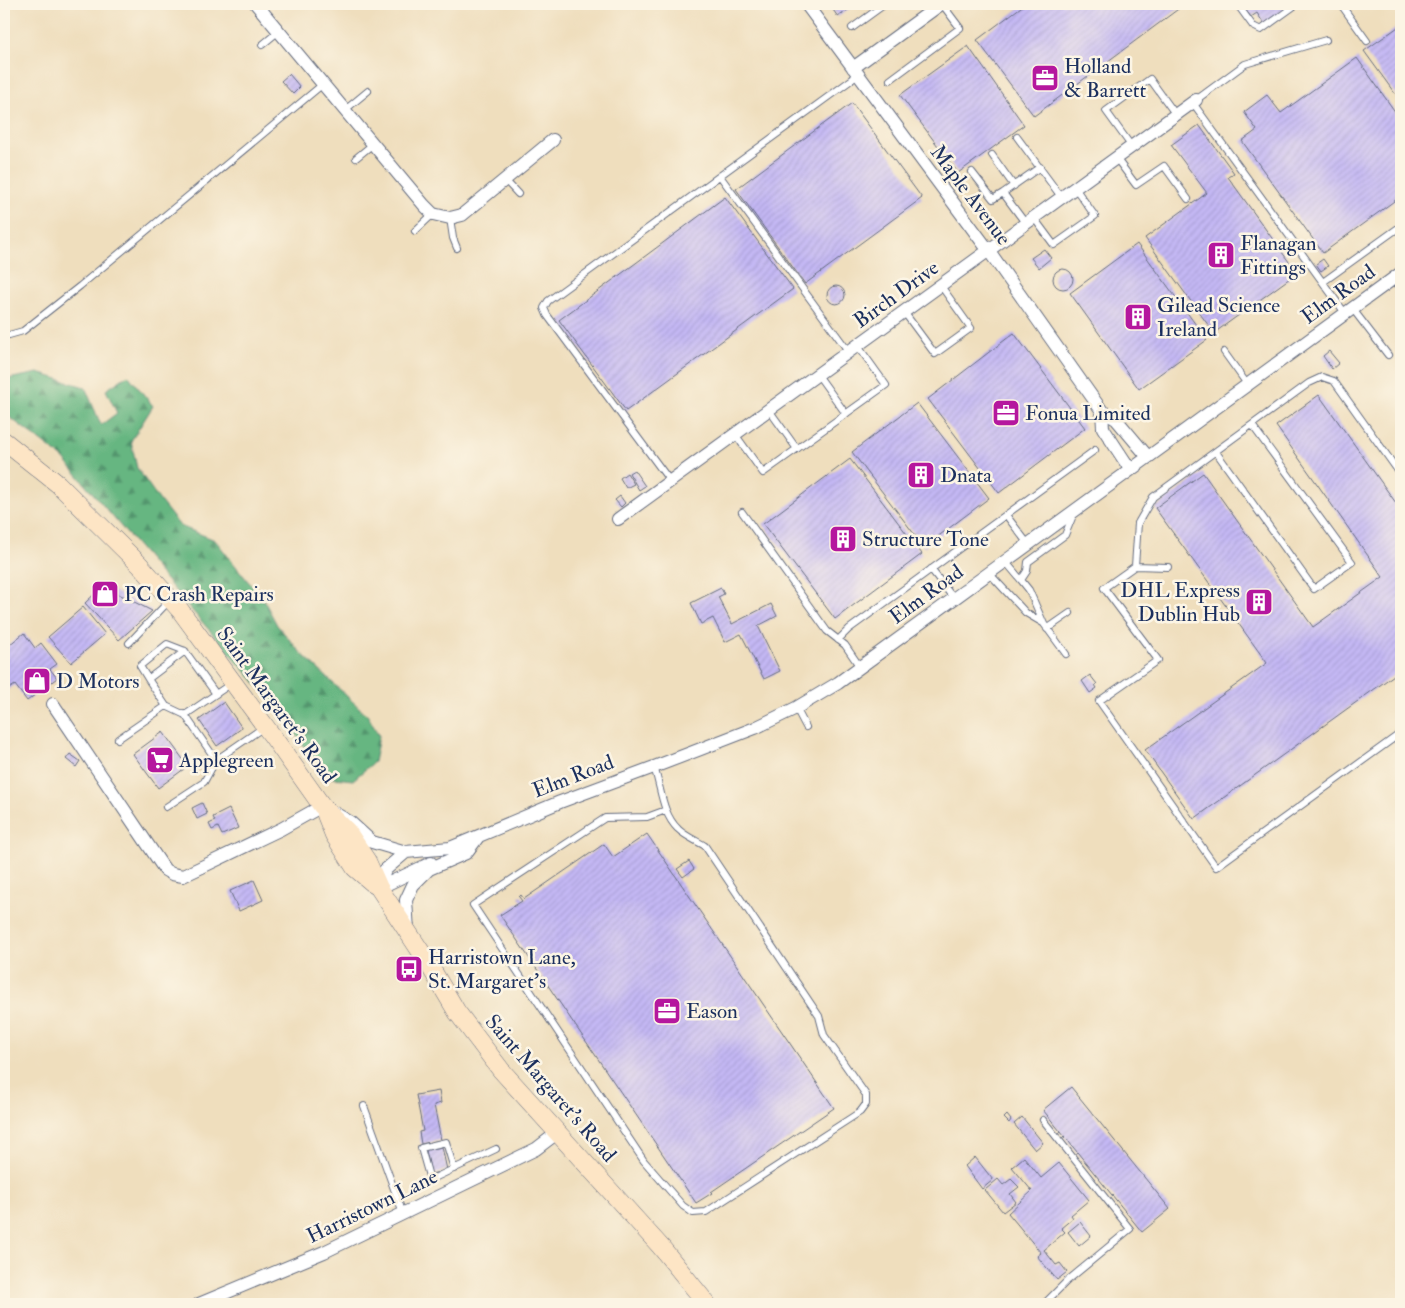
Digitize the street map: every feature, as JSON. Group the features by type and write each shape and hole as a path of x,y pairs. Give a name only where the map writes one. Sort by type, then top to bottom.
{"main road":[{"name":"Saint Margaret's Road","path":"4,441 58,484 139,564 180,610 322,806 334,835 355,868 379,888 425,958 457,1012 502,1070 655,1240 706,1304"}],"street":[{"path":"256,4 433,214 450,218 462,215 553,140"},
{"name":"Maple Avenue","path":"806,4 989,251 1102,411 1116,419 1148,457"},
{"path":"855,72 941,4"},
{"name":"Birch Drive","path":"618,518 854,349 1194,101"},
{"name":"Elm Road","path":"379,888 434,862 450,848 479,835 543,808 755,728 796,708 838,683 1401,273"},
{"name":"Maple Avenue","path":"1102,411 1103,428 1130,470"},
{"path":"53,704 165,870 172,874 183,876 281,829 322,806"},
{"name":"Elm Road","path":"322,806 350,822 372,842 406,852 450,848"},
{"name":"Elm Road","path":"408,932 406,900 413,885 430,869 466,853 479,835"},
{"path":"379,888 384,870 406,852"},
{"name":"Harristown Lane","path":"199,1304 324,1252 536,1149 557,1133"}],"lane":[{"path":"852,28 885,4"},
{"path":"890,80 960,28 941,4"},
{"path":"1237,4 1253,26 1261,30 1297,4"},
{"path":"1345,4 1342,6 1367,41"},
{"path":"262,45 279,31"},
{"path":"1326,40 1245,64 1194,101 1322,282 1388,355"},
{"path":"670,481 547,315 544,308 548,301 720,176 855,72"},
{"path":"1132,147 1106,112 1150,79 1176,115"},
{"path":"4,335 9,336 23,331 323,84"},
{"path":"345,110 368,91"},
{"path":"1017,137 1062,198"},
{"path":"356,158 373,144"},
{"path":"992,155 1014,186"},
{"path":"1116,158 1136,185 1164,166 1188,199"},
{"path":"972,172 993,199 1040,167"},
{"path":"720,176 854,349 886,385 763,473 735,434"},
{"path":"505,180 518,194"},
{"path":"1003,193 1054,246 1095,216 1075,188"},
{"path":"415,231 433,214"},
{"path":"450,218 453,238 457,248"},
{"path":"1322,282 1401,226"},
{"path":"904,312 935,354 971,328 941,286"},
{"path":"1224,352 1247,384"},
{"path":"818,374 846,414"},
{"path":"1134,566 1138,523 1153,498 1309,383 1322,376 1334,381 1401,475"},
{"path":"769,410 797,449"},
{"path":"1216,452 1314,588 1352,562 1252,425"},
{"path":"838,640 849,629 1095,450"},
{"path":"1021,580 1027,572 1028,562 1066,535 1075,510"},
{"path":"742,512 827,631 845,645 860,667"},
{"path":"1006,515 1028,544"},
{"path":"1005,561 1028,590 1045,626 1066,654"},
{"path":"1168,567 1134,566 1104,588 1158,660 1099,701 1216,867 1401,733"},
{"path":"931,569 954,599"},
{"path":"989,573 1026,613 1045,626"},
{"path":"128,644 171,600"},
{"path":"1045,626 1070,613"},
{"path":"216,694 185,650 167,644 140,666 166,706 185,715 216,760"},
{"path":"148,680 185,650"},
{"path":"185,715 233,682"},
{"path":"118,739 166,706"},
{"path":"796,708 806,727"},
{"path":"166,807 204,782 216,760 265,726"},
{"path":"654,767 670,818 679,830 705,846 819,1016 824,1035 866,1096 866,1104 860,1112 706,1212 693,1213 683,1206 644,1161 473,906 605,818 648,817 666,810"},
{"path":"364,1106 403,1214"},
{"path":"1043,1120 1130,1229 1066,1281 1044,1304"},
{"path":"454,1169 446,1142 421,1148 430,1180 454,1169 496,1149"}],"green space":[{"path":"38,373 85,387 101,425 117,413 106,390 128,375 153,406 131,441 137,468 180,526 215,540 261,595 277,625 301,653 368,716 379,736 374,762 353,780 325,777 281,712 63,458 4,413 4,382 8,379"}],"building":[{"path":"829,4 856,4 838,17"},
{"name":"Holland & Barrett","path":"1025,4 1185,4 1034,116 977,40"},
{"path":"1241,4 1293,4 1264,24 1257,13 1251,17"},
{"path":"1401,25 1401,102 1364,51"},
{"path":"968,46 1024,125 958,173 900,95"},
{"path":"1357,58 1401,120 1401,196 1323,253 1242,141 1257,130 1244,112 1267,95 1281,113"},
{"path":"289,74 300,87 293,94 281,81"},
{"path":"852,103 922,198 805,284 736,189"},
{"name":"Flanagan Fittings","path":"1199,125 1234,173 1228,177 1297,273 1214,333 1145,238 1207,193 1171,145"},
{"path":"725,197 793,289 626,411 559,320"},
{"name":"Gilead Science Ireland","path":"1137,244 1207,340 1139,389 1070,293"},
{"path":"1044,249 1051,258 1039,268 1031,258"},
{"path":"1323,259 1328,266 1321,271 1316,264"},
{"path":"1063,269 1070,272 1073,279 1070,286 1063,289 1056,286 1053,279 1056,272"},
{"path":"836,286 842,289 845,295 842,301 836,304 830,301 827,295 830,289"},
{"name":"Fonua Limited","path":"1014,333 1085,428 999,493 928,399"},
{"path":"1329,351 1339,363 1332,369 1323,356"},
{"name":"DHL Express Dublin Hub","path":"1319,395 1401,510 1401,670 1194,819 1145,750 1267,663 1155,508 1203,473 1313,627 1383,577 1276,426"},
{"name":"Dnata","path":"917,403 989,498 924,547 852,452"},
{"name":"Structure Tone","path":"850,459 922,554 835,619 763,524"},
{"path":"634,470 645,486 639,490 629,473"},
{"path":"627,473 634,484 626,488 620,478"},
{"path":"620,496 625,503 621,507 615,500"},
{"path":"103,586 152,611 119,640 85,603"},
{"path":"721,588 724,594 718,597 732,624 771,604 777,616 758,626 780,671 764,679 741,634 725,642 713,618 701,624 691,603"},
{"path":"83,607 105,634 71,663 48,637"},
{"path":"24,633 35,648 41,643 57,664 50,669 57,678 27,701 15,685 7,690 4,686 4,649"},
{"path":"1090,675 1097,684 1095,685 1097,688 1090,693 1082,681"},
{"path":"224,702 242,728 217,746 199,720"},
{"name":"Applegreen","path":"163,732 188,766 158,788 133,754"},
{"path":"70,754 80,761 76,767 66,759"},
{"path":"202,803 207,814 197,819 192,808"},
{"path":"229,809 238,828 222,835 218,827 212,830 209,824 215,821 213,817"},
{"name":"Eason","path":"647,834 834,1108 696,1203 500,915 522,901 519,897 521,895 524,899 604,844 613,857"},
{"path":"689,861 694,869 683,877 677,869"},
{"path":"254,880 263,900 239,911 230,891"},
{"path":"1071,1087 1170,1209 1142,1232 1043,1110"},
{"path":"439,1091 441,1103 434,1105 441,1140 421,1144 419,1132 423,1131 416,1095"},
{"path":"1007,1115 1011,1120 1009,1123 1004,1118"},
{"path":"1022,1117 1043,1143 1035,1150 1014,1124"},
{"path":"442,1147 447,1170 431,1174 426,1150"},
{"path":"975,1157 993,1180 982,1189 965,1166"},
{"path":"1024,1157 1041,1178 1059,1163 1089,1200 1071,1215 1073,1218 1061,1228 1065,1232 1044,1250 1056,1265 1060,1263 1067,1272 1057,1280 1037,1256 1041,1253 1008,1213 1032,1191 1012,1167"},
{"path":"998,1179 1003,1185 1011,1179 1019,1187 1010,1194 1016,1202 1003,1212 985,1190"},
{"path":"1080,1222 1091,1236 1079,1246 1068,1232"}],"place":[{"name":"Holland & Barrett","path":"1045,78"},
{"name":"Flanagan Fittings","path":"1221,255"},
{"name":"Gilead Science Ireland","path":"1138,317"},
{"name":"Fonua Limited","path":"1006,413"},
{"name":"Dnata","path":"921,475"},
{"name":"Structure Tone","path":"843,539"},
{"name":"PC Crash Repairs","path":"105,594"},
{"name":"DHL Express Dublin Hub","path":"1259,602"},
{"name":"D Motors","path":"37,681"},
{"name":"Applegreen","path":"160,760"},
{"name":"Harristown Lane, St. Margaret's","path":"409,969"},
{"name":"Eason","path":"667,1011"}]}
